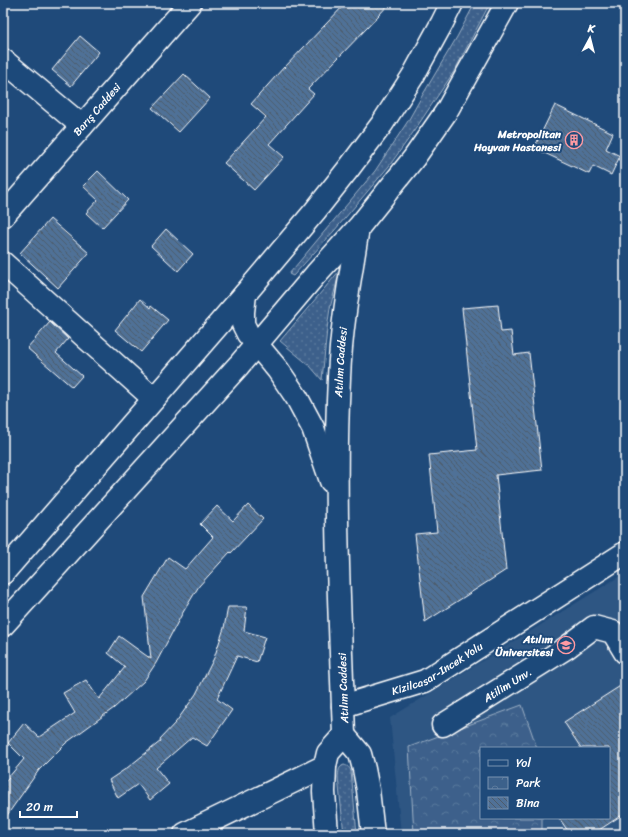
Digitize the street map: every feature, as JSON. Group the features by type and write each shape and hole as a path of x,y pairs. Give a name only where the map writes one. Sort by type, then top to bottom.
{"street":[{"name":"Barış Caddesi","path":"3,216 190,3"},
{"path":"3,573 245,294 349,168 382,124 413,76 452,3"},
{"path":"3,625 239,365 316,274 358,228 414,158 446,112 507,3"},
{"path":"3,60 82,126"},
{"name":"Atılım Caddesi","path":"344,735 336,498 339,377 344,316 358,228"},
{"path":"3,263 154,399"},
{"name":"Atılım Caddesi","path":"245,294 243,324 248,334 278,370 293,392 313,428 336,498"},
{"name":"Kizilcasar-Incek Yolu","path":"343,706 425,681 625,553"},
{"name":"Atilim Unv.","path":"443,725 566,648 594,626 619,628 625,652"},
{"path":"327,834 324,792 325,766 328,753 344,735 360,754 368,790 373,834"},
{"path":"185,834 325,766"}],"shaded area":[{"name":"Atılım Üniversitesi","path":"625,573 625,834 401,834 390,718"}],"green space":[{"path":"475,3 490,3 455,70 410,137 389,166 334,231 293,276 289,274 375,171 408,121"},
{"path":"340,270 330,308 322,380 310,366 280,341"},
{"path":"522,705 537,747 480,747 480,819 542,819 542,834 414,834 409,747"},
{"path":"344,765 351,771 357,834 344,834 338,777 340,768"}],"building":[{"path":"346,3 390,3 308,89 314,94 269,144 284,157 254,190 224,163 266,117 251,104 284,67"},
{"path":"80,36 99,52 71,86 52,70"},
{"path":"184,74 210,98 179,132 152,108"},
{"name":"Metropolitan Hayvan Hastanesi","path":"555,105 613,133 606,149 620,156 611,175 593,166 589,174 534,148"},
{"path":"98,171 128,200 102,228 86,213 98,200 83,186"},
{"path":"50,219 89,253 58,288 20,253"},
{"path":"166,229 193,254 178,271 151,246"},
{"path":"140,299 168,320 141,352 115,330"},
{"path":"498,305 501,332 511,331 514,355 529,353 542,470 496,475 506,570 425,622 415,534 437,532 429,455 477,450 462,308"},
{"path":"50,322 68,339 56,353 82,376 72,387 27,348"},
{"path":"248,505 263,519 199,586 156,663 144,681 114,708 66,743 39,770 3,821 3,784 24,759 8,743 24,723 39,737 75,713 63,693 86,680 99,699 125,667 108,653 119,636 151,659 144,597 168,557 185,569 213,537 200,524 217,506 233,521"},
{"path":"228,607 247,607 244,631 265,637 257,662 237,656 217,699 232,710 207,746 192,737 156,768 169,784 150,800 138,784 118,798 109,780 127,768 161,741 160,739 176,722 196,694 214,658 224,628"},
{"path":"625,683 625,813 593,834 570,834 560,819 610,819 610,747 580,747 564,722"}],"place":[{"name":"Metropolitan Hayvan Hastanesi","path":"574,140"},
{"name":"Atılım Üniversitesi","path":"566,645"}]}
